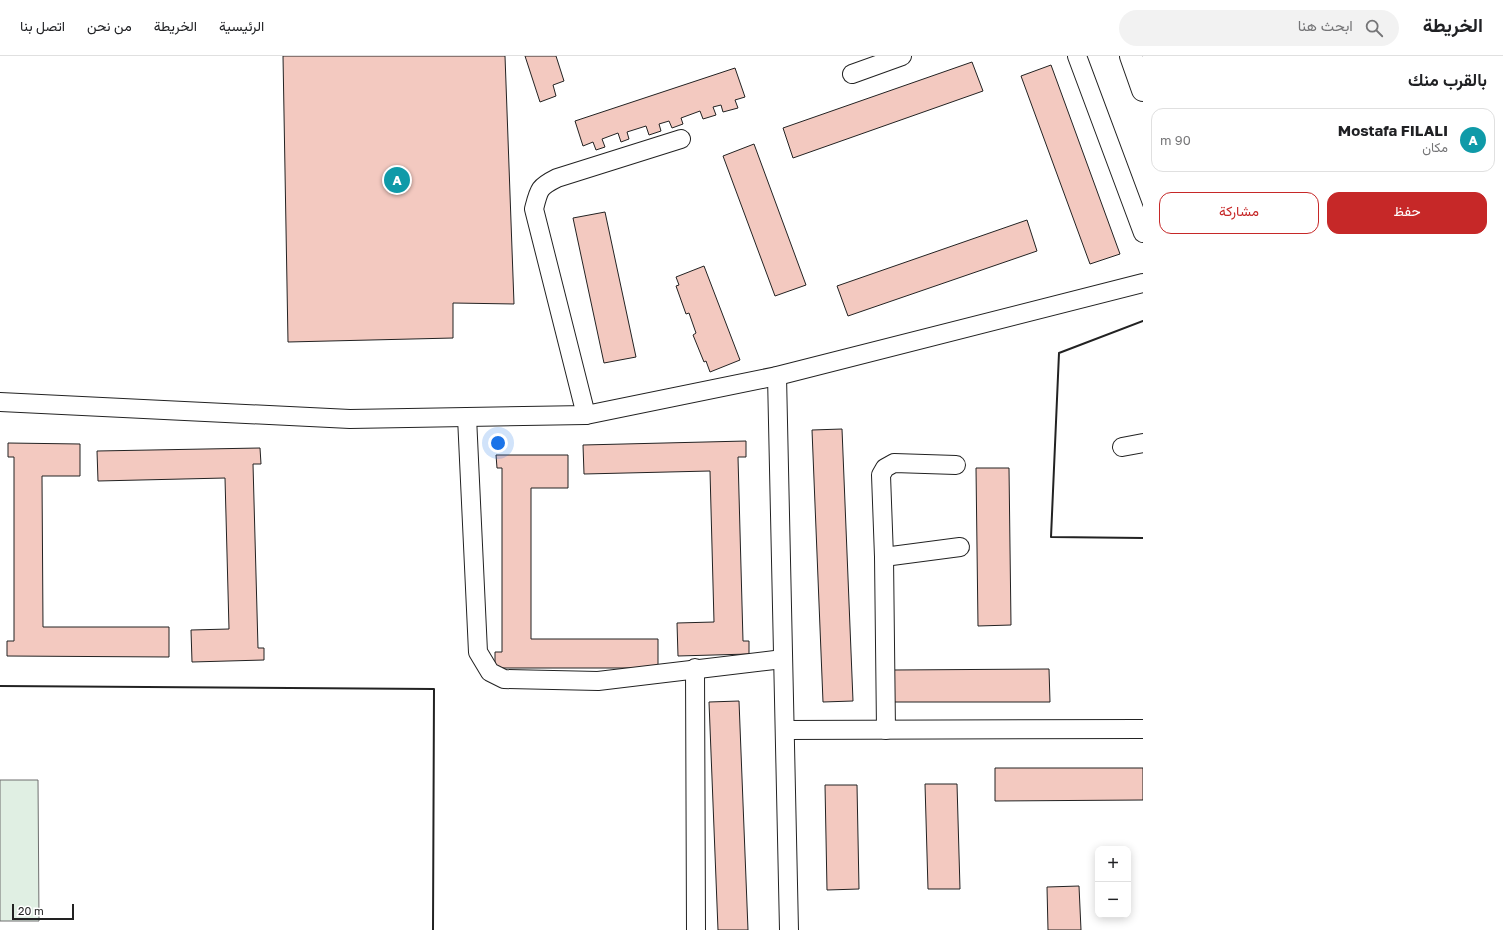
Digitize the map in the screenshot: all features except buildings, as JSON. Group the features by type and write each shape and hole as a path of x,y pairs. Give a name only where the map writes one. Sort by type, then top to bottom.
{"main road":[{"path":"1131,56 1143,90"}],"street":[{"path":"852,74 902,56"},
{"path":"1077,56 1143,233"},
{"path":"586,415 534,209 538,193 544,185 557,178 681,139"},
{"path":"0,402 350,420 586,415 777,376 1143,283"},
{"path":"777,376 789,930"},
{"path":"467,417 478,652 490,672 504,679 598,681 695,668 783,659"},
{"path":"1122,446 1143,443"},
{"path":"886,730 884,557 881,475 885,468 894,463 956,465"},
{"path":"884,557 960,547"},
{"path":"695,668 696,930"},
{"path":"785,730 1143,728"}],"green space":[{"path":"0,780 38,780 39,921 0,921"}],"wall":[{"path":"1143,321 1059,353 1051,537 1143,538"},
{"path":"0,686 434,689 433,930"}],"place":[{"name":"Mostafa FILALI","path":"397,180"}]}
